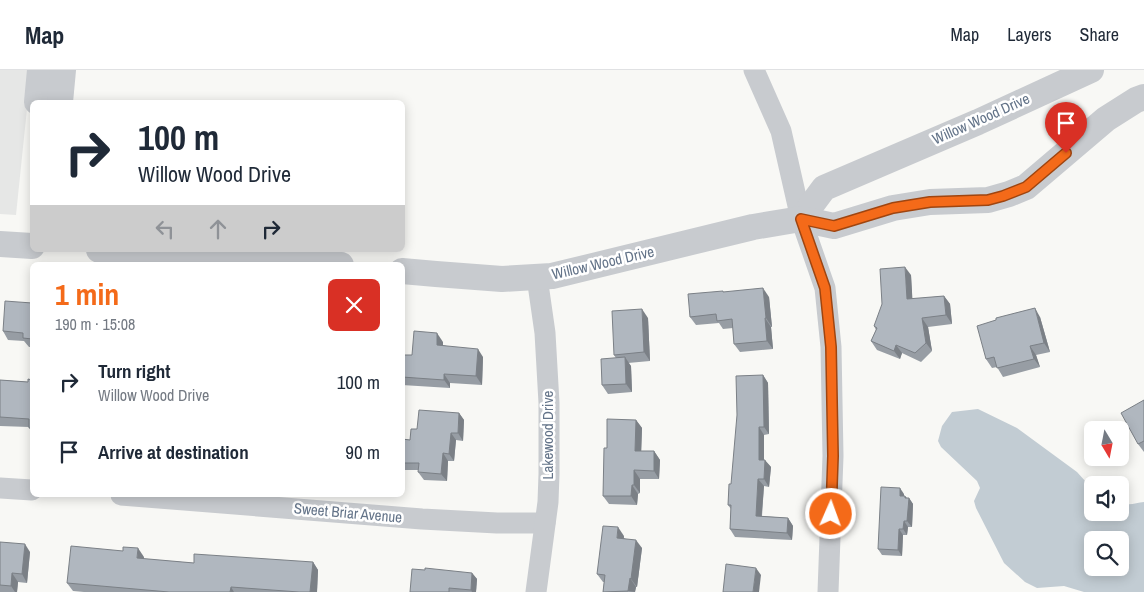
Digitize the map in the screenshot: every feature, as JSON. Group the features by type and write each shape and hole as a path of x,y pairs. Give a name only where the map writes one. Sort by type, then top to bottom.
{"street":[{"path":"37,100 40,70"},
{"path":"60,100 63,70"},
{"path":"754,70 781,131 801,219 825,288 831,347 833,456 828,592"},
{"name":"Willow Wood Drive","path":"801,219 824,188 978,122 1091,70"},
{"name":"Willow Wood Drive","path":"405,271 502,279 552,276 753,227 801,219 834,226 893,208 930,202 988,200 1026,187 1106,119 1144,96"},
{"path":"0,244 30,246"},
{"path":"131,252 293,262"},
{"name":"Lakewood Drive","path":"536,592 548,502 550,403 545,333 537,277"},
{"path":"0,488 30,490"},
{"name":"Sweet Briar Avenue","path":"146,497 497,524 545,523"}],"shaded area":[{"path":"0,70 31,70 16,215 0,214"},
{"path":"978,409 1017,428 1077,472 1084,480 1084,521 1129,521 1129,504 1144,502 1144,592 1084,592 1064,586 1037,588 1025,582 1004,563 976,508 974,501 980,488 977,481 941,447 938,441 942,426 952,412"}],"building":[{"path":"905,267 907,299 944,296 946,315 922,318 926,343 915,353 896,345 894,351 871,341 877,328 874,326 882,304 880,269"},
{"path":"763,288 767,341 734,344 732,319 717,321 716,314 690,317 688,294"},
{"path":"5,301 30,303 30,339 23,338 23,333 3,331"},
{"path":"1035,308 1044,343 1030,346 1034,359 997,368 994,357 986,359 977,326 996,320 996,318"},
{"path":"642,309 644,352 614,355 612,311"},
{"path":"414,331 437,333 437,345 478,349 476,376 444,374 444,380 405,377 405,355 412,355"},
{"path":"625,357 626,384 602,385 601,359"},
{"path":"763,375 764,427 759,427 759,460 765,460 764,479 758,479 756,516 788,518 787,533 730,529 731,505 728,505 737,415 736,376"},
{"path":"28,379 30,380 30,428 29,419 0,417 0,380 28,382"},
{"path":"1144,400 1144,441 1138,444 1129,428 1129,421 1125,421 1121,413"},
{"path":"419,410 459,413 458,433 451,433 449,454 443,453 441,474 418,472 419,463 405,463 405,439 410,440 411,429 417,429"},
{"path":"607,419 636,420 635,451 654,451 654,471 634,470 634,485 632,485 631,496 603,496 604,448 607,448"},
{"path":"881,487 900,488 900,496 909,498 907,521 904,521 903,529 899,529 898,550 878,549"},
{"path":"603,526 618,527 617,538 636,540 628,591 603,592 605,575 597,574"},
{"path":"0,542 25,544 22,574 12,573 11,586 0,585"},
{"path":"71,546 123,551 123,547 138,548 137,558 194,563 194,554 313,562 310,592 231,587 230,592 169,592 67,583"},
{"path":"726,564 756,568 753,592 723,592"},
{"path":"425,568 472,573 471,590 449,588 449,592 410,592 412,569 425,570"}],"route":[{"path":"831,514 833,456 831,347 825,288 801,219 834,226 893,208 930,202 988,200 1026,187 1066,153"}]}
